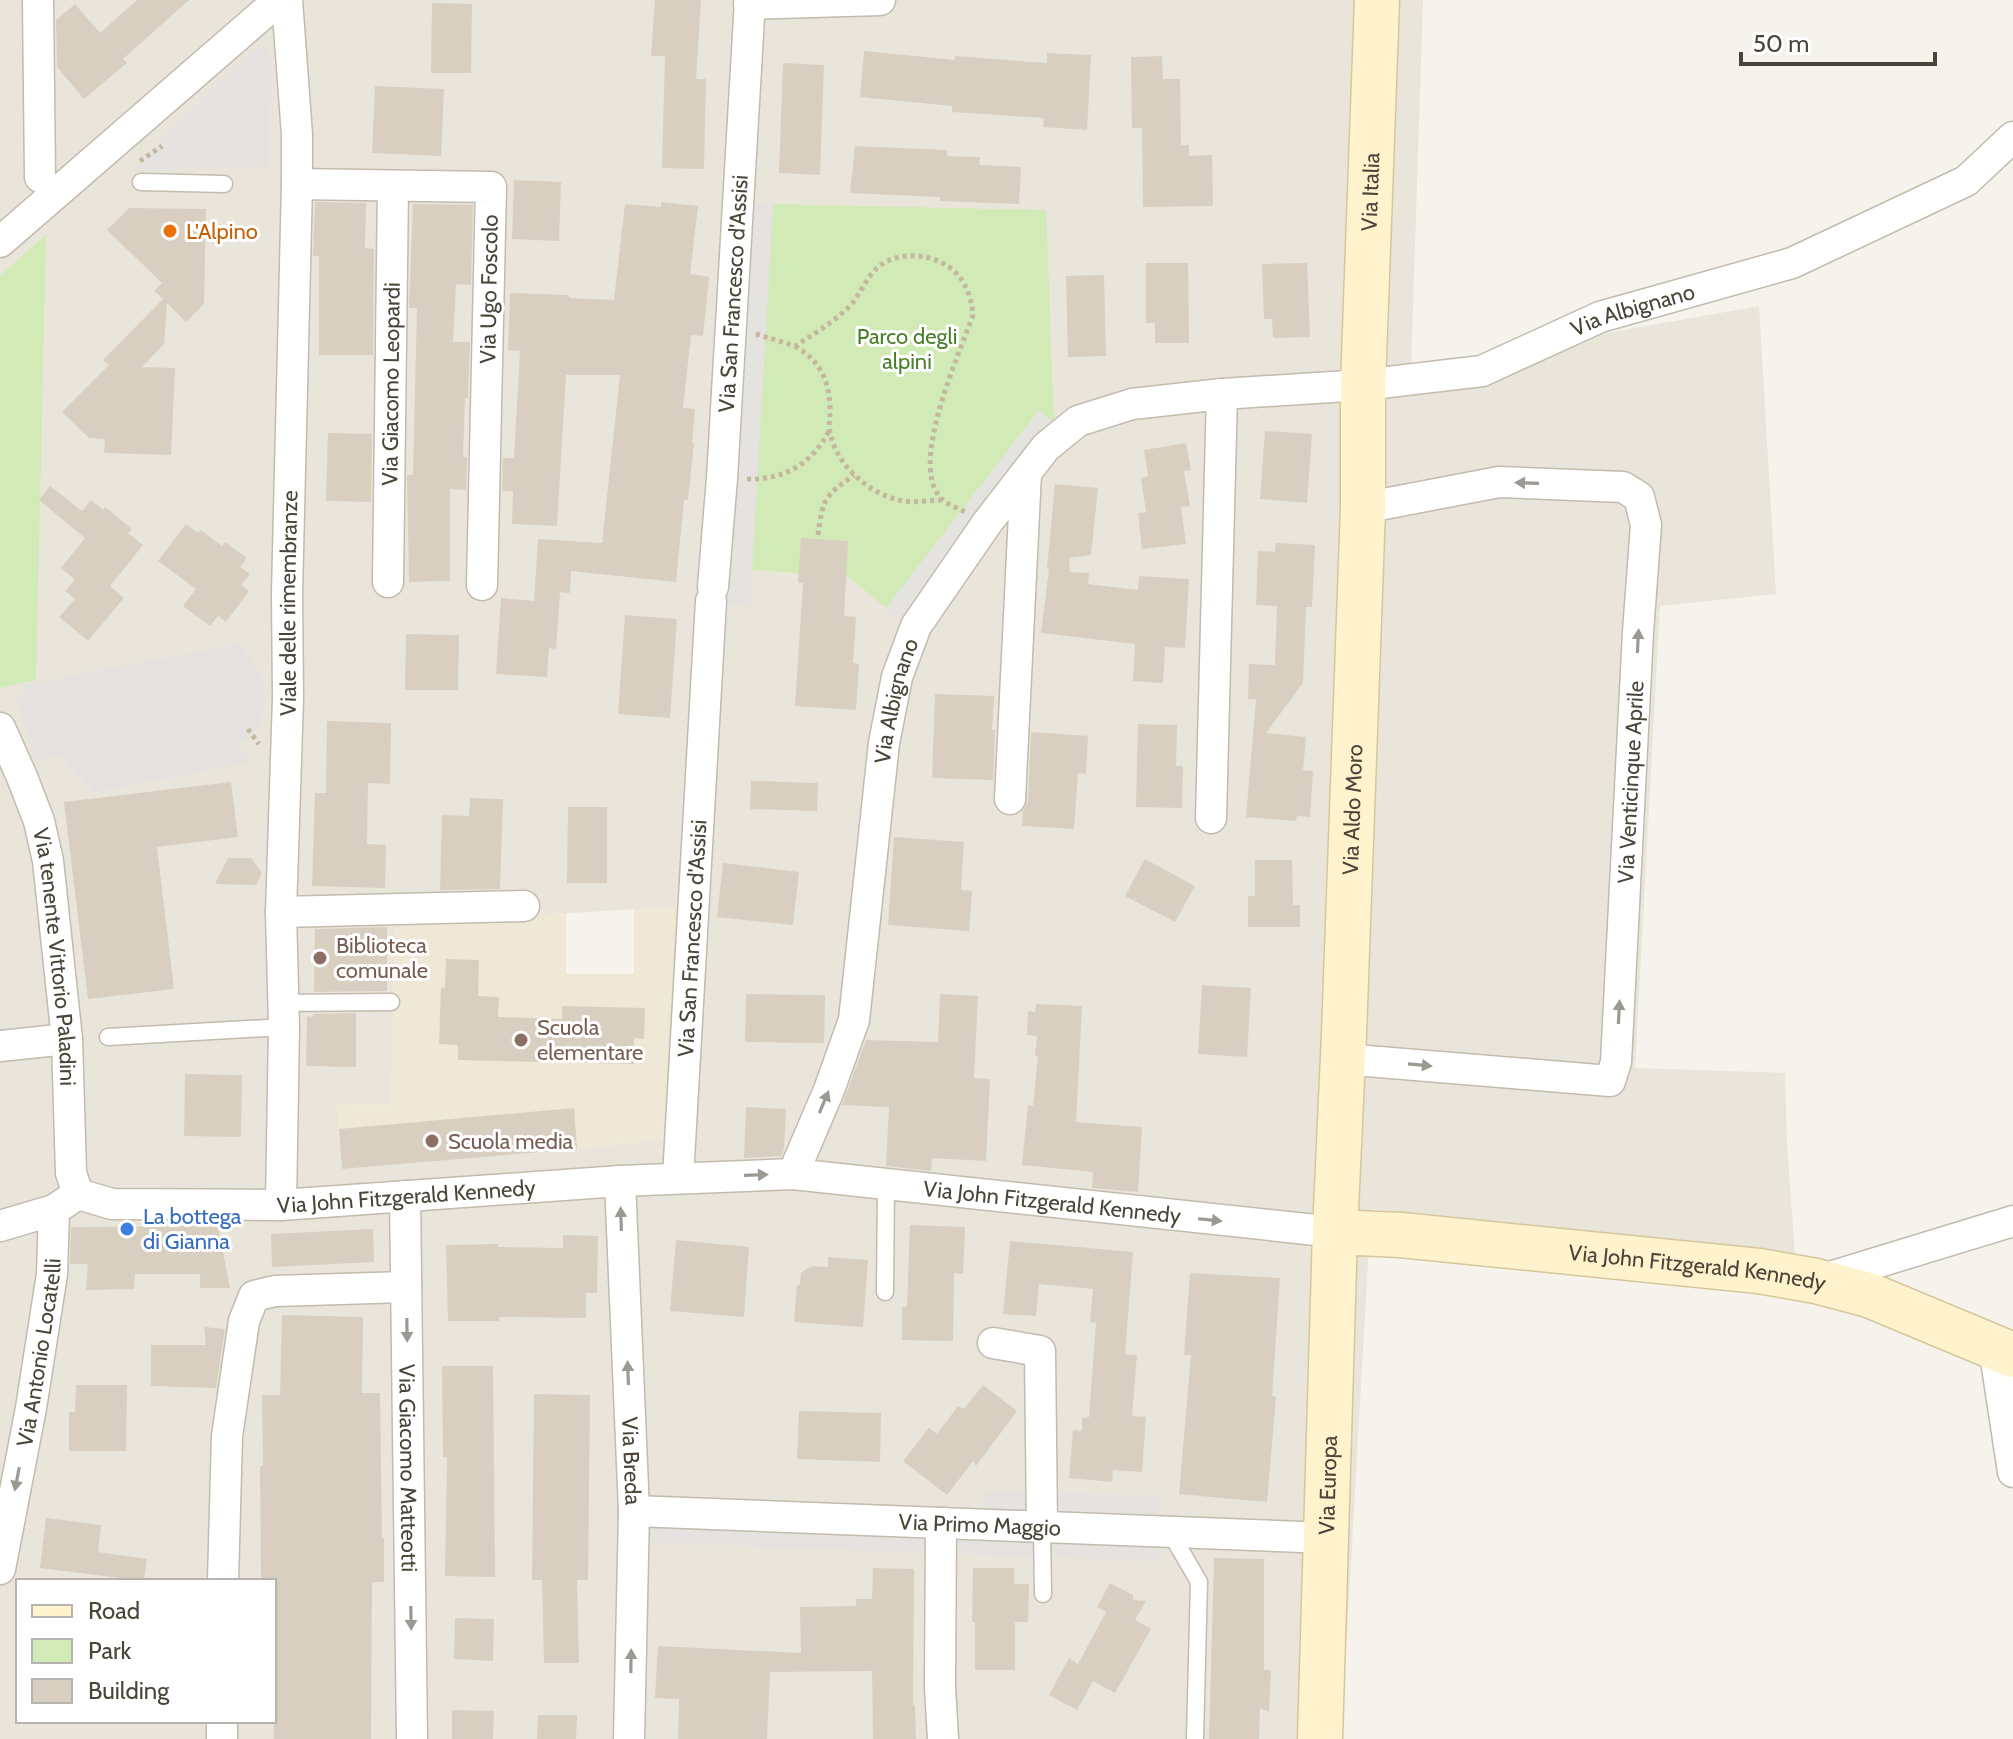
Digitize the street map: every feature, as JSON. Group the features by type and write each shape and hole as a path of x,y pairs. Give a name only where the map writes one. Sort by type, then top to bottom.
{"street":[{"path":"38,0 40,177"},
{"path":"0,242 279,0"},
{"name":"Viale delle rimembranze","path":"281,1205 281,912 297,184 297,135 287,0"},
{"path":"750,2 880,0"},
{"name":"Via Italia","path":"1363,385 1377,0"},
{"name":"Via San Francesco d'Assisi","path":"678,1178 750,2"},
{"name":"Via Albignano","path":"793,1174 829,1090 854,1020 884,743 897,677 916,626 987,523 1046,447 1078,421 1132,404 1222,394 1363,385 1482,371 1600,317 1792,263 1966,181 2013,137"},
{"name":"Via Ugo Foscolo","path":"297,184 491,187 482,585"},
{"name":"Via Giacomo Leopardi","path":"388,582 393,186"},
{"name":"Via Aldo Moro","path":"1335,1232 1363,508 1363,385"},
{"path":"1211,818 1222,394"},
{"path":"1010,799 1026,473"},
{"name":"Via Venticinque Aprile","path":"1343,1059 1610,1081 1616,1062 1646,525 1639,497 1623,487 1499,482 1363,508"},
{"name":"Via tenente Vittorio Paladini","path":"0,728 39,821 48,861 67,1039 71,1173 66,1202"},
{"path":"281,912 524,906"},
{"path":"0,1046 67,1039"},
{"name":"Via John Fitzgerald Kennedy","path":"66,1202 281,1205 620,1181 793,1174 1335,1232 1401,1235 1759,1271 1869,1295 2003,1351"},
{"name":"Via Breda","path":"620,1181 634,1511 629,1739"},
{"name":"Via Giacomo Matteotti","path":"405,1196 412,1739"},
{"path":"0,1226 66,1202"},
{"name":"Via Antonio Locatelli","path":"0,1569 66,1202"},
{"path":"1816,1281 2013,1221"},
{"name":"Via Europa","path":"1320,1739 1335,1232"},
{"path":"223,1579 227,1436 244,1321 254,1296 275,1291 406,1287"},
{"path":"993,1343 1040,1351 1042,1527"},
{"path":"2003,1351 2013,1472"},
{"name":"Via Primo Maggio","path":"634,1511 1327,1538"},
{"path":"941,1523 940,1687 943,1739"}],"lane":[{"path":"141,182 224,184"},
{"path":"108,1037 391,1002"},
{"path":"885,1292 886,1184"},
{"path":"1042,1527 1043,1594"},
{"path":"1170,1532 1199,1582 1195,1738"}],"path":[{"path":"795,346 825,328 851,305 875,270 886,262 898,257 924,256 949,266 959,276 972,301 973,315 937,414 931,441 930,468 942,500"},
{"path":"765,335 795,346 812,357 825,376 830,409 829,431 843,462 854,475 887,497 907,502 942,500 987,523"},
{"path":"757,479 782,475 806,462 816,453 829,431"},
{"path":"818,535 822,504 830,492 854,475"}],"shaded area":[{"path":"0,0 1423,0 1411,368 1759,306 1776,594 1660,606 1635,1068 1785,1073 1795,1255 1371,1209 1341,1739 0,1739 0,686 35,680 45,235 0,276","holes":["1045,210 886,608 848,577 753,570","24,685 236,742 250,762 96,793 59,756 18,699 26,697","675,907 663,1140 343,1169 337,1105 391,1104 395,923"]},
{"path":"257,47 267,48 271,61 269,166 132,170"},
{"path":"750,202 773,204 750,605 727,604"},
{"path":"1039,410 1054,423 901,620 886,608"},
{"path":"239,644 262,675 263,705 258,730 250,740 236,742 251,762 96,793 59,756 34,761 17,699 26,697 23,685"},
{"path":"676,907 663,1140 342,1169 337,1105 391,1104 394,923 566,913 566,974 634,974 634,909"},
{"path":"985,1492 1158,1495 1161,1561 633,1542 634,1511 983,1524"}],"green space":[{"name":"Parco degli alpini","path":"773,204 1046,210 1054,423 1039,411 886,608 848,577 752,570"},
{"path":"46,234 36,680 1,688 0,276"}],"building":[{"path":"137,0 189,0 123,59 127,63 84,99 57,67 56,20 75,4 100,33"},
{"path":"655,0 701,0 696,79 706,79 704,169 662,168 665,56 651,56"},
{"path":"432,3 472,4 471,73 431,73"},
{"path":"864,51 955,60 955,56 1047,63 1047,53 1091,55 1087,130 1043,127 1044,118 952,112 952,106 860,97"},
{"path":"1162,56 1163,79 1180,79 1181,145 1189,145 1189,156 1212,155 1213,206 1143,207 1142,128 1132,128 1131,57"},
{"path":"783,63 824,65 820,175 779,173"},
{"path":"375,86 444,89 441,156 372,153"},
{"path":"855,146 947,150 947,156 980,157 979,165 1021,167 1019,204 850,193"},
{"path":"514,180 561,182 559,241 512,239"},
{"path":"315,202 366,203 365,248 374,249 373,355 319,355 319,256 313,256"},
{"path":"661,202 698,206 690,274 709,277 703,336 691,335 683,408 695,409 694,443 688,500 684,500 676,582 571,571 570,593 560,592 556,649 549,648 547,677 496,674 501,598 534,601 538,539 602,543 620,375 566,375 557,526 512,524 513,491 502,491 503,458 514,458 520,351 508,350 510,293 614,300 625,204 661,207"},
{"path":"413,204 473,205 471,285 456,284 453,342 470,342 463,457 467,457 466,490 450,489 450,581 409,582 407,475 413,475 417,308 409,308"},
{"path":"129,208 206,209 204,304 186,322 167,303 164,344 142,367 175,368 171,455 104,453 105,439 89,438 62,412 109,365 103,360 163,299 154,291 162,283 107,230"},
{"path":"1146,263 1188,263 1189,343 1155,343 1155,323 1146,323"},
{"path":"1307,263 1310,337 1273,338 1272,319 1264,319 1262,264"},
{"path":"1104,275 1106,356 1068,357 1066,276"},
{"path":"1265,431 1312,434 1307,503 1260,499"},
{"path":"328,433 372,434 371,502 326,501"},
{"path":"1186,443 1191,470 1184,471 1190,506 1181,507 1186,544 1142,549 1138,513 1146,512 1141,478 1148,476 1144,450"},
{"path":"1055,484 1098,488 1091,555 1069,558 1070,572 1089,573 1088,584 1138,590 1139,576 1189,579 1185,648 1165,647 1163,683 1133,681 1135,644 1041,633"},
{"path":"50,486 82,511 91,500 103,510 105,507 132,529 128,533 143,545 110,586 124,598 88,641 59,617 75,599 65,591 75,580 61,568 85,538 39,500"},
{"path":"186,524 198,533 201,530 222,546 225,542 247,558 240,567 250,574 241,585 249,591 226,622 218,616 210,626 183,606 196,589 158,561"},
{"path":"801,538 848,541 844,616 856,617 853,663 859,664 856,710 795,706 803,583 798,583"},
{"path":"1276,543 1315,545 1312,607 1306,607 1303,683 1266,733 1306,737 1303,770 1313,771 1310,817 1297,816 1296,821 1246,817 1256,699 1248,699 1249,664 1275,665 1277,606 1256,605 1258,551 1275,552"},
{"path":"625,615 677,619 670,718 618,714"},
{"path":"406,634 459,635 458,690 405,690"},
{"path":"935,694 994,696 993,780 932,778"},
{"path":"327,721 391,723 390,784 368,783 367,844 386,845 385,888 312,886 315,793 326,793"},
{"path":"1138,724 1177,725 1176,766 1183,766 1182,808 1136,807"},
{"path":"1031,732 1088,736 1086,774 1078,773 1074,829 1022,826 1028,800"},
{"path":"751,781 818,783 817,811 750,809"},
{"path":"231,782 238,837 157,847 174,989 88,999 64,802"},
{"path":"470,798 503,799 500,889 440,890 442,815 469,816"},
{"path":"568,807 607,807 607,883 567,883"},
{"path":"894,837 964,842 961,890 972,891 969,931 888,925"},
{"path":"228,858 251,858 262,873 256,885 215,884"},
{"path":"1145,859 1195,886 1175,922 1125,896"},
{"path":"1255,860 1292,860 1293,905 1300,905 1300,927 1248,927 1248,896 1255,896"},
{"path":"723,863 799,872 793,925 717,917"},
{"path":"387,927 387,991 314,992 315,929"},
{"path":"446,959 479,960 478,996 499,997 498,1017 562,1019 562,1006 645,1008 644,1039 634,1038 634,1064 458,1060 458,1045 439,1044 441,988 445,988"},
{"path":"1202,985 1251,988 1247,1057 1198,1054"},
{"path":"746,994 825,995 824,1043 745,1042"},
{"path":"940,994 978,996 974,1078 990,1079 986,1161 932,1158 931,1171 886,1166 889,1107 842,1105 866,1040 938,1042"},
{"path":"1036,1004 1082,1006 1076,1122 1142,1127 1138,1192 1092,1188 1093,1172 1022,1165 1028,1105 1033,1106 1038,1056 1035,1056 1037,1036 1027,1035 1028,1011 1035,1012"},
{"path":"356,1013 356,1067 306,1066 307,1016"},
{"path":"185,1074 242,1075 241,1137 184,1136"},
{"path":"746,1107 786,1109 781,1156 744,1158"},
{"path":"574,1108 577,1149 342,1169 339,1129"},
{"path":"910,1225 965,1227 963,1274 954,1273 953,1341 902,1340 902,1307 907,1307"},
{"path":"218,1226 230,1288 200,1288 200,1274 135,1274 134,1289 86,1290 88,1264 70,1264 71,1227"},
{"path":"373,1229 374,1262 272,1267 271,1234"},
{"path":"563,1235 598,1236 597,1293 586,1293 586,1318 499,1317 499,1321 448,1321 446,1245 563,1248"},
{"path":"676,1240 749,1247 744,1317 670,1311"},
{"path":"1010,1241 1133,1252 1125,1354 1137,1355 1132,1416 1146,1417 1142,1472 1113,1470 1112,1482 1069,1478 1073,1430 1082,1431 1082,1418 1089,1417 1096,1323 1090,1322 1093,1289 1039,1284 1036,1316 1003,1314"},
{"path":"828,1257 868,1260 863,1327 794,1322 801,1273 811,1266 828,1267"},
{"path":"1190,1273 1280,1278 1272,1396 1276,1397 1267,1502 1179,1494 1191,1355 1184,1355"},
{"path":"282,1315 363,1317 362,1393 380,1393 384,1538 384,1582 372,1582 371,1739 274,1739 276,1579 261,1579 260,1466 263,1466 262,1395 280,1395"},
{"path":"204,1327 225,1329 216,1388 151,1386 151,1345 206,1345"},
{"path":"442,1366 493,1366 495,1577 445,1576 447,1457 443,1457"},
{"path":"76,1385 127,1385 126,1451 69,1451 69,1412 75,1412"},
{"path":"983,1385 1017,1411 976,1466 973,1461 947,1495 903,1461 929,1428 937,1434 958,1406 964,1409"},
{"path":"534,1394 590,1395 588,1580 577,1580 579,1663 544,1663 542,1580 532,1580"},
{"path":"799,1411 881,1413 880,1462 797,1459"},
{"path":"46,1518 101,1525 98,1552 147,1559 144,1579 40,1568"},
{"path":"1214,1558 1264,1559 1264,1670 1271,1670 1269,1712 1260,1708 1259,1739 1209,1739"},
{"path":"873,1568 914,1569 913,1705 916,1739 873,1739 872,1671 770,1672 767,1739 678,1739 679,1699 655,1698 658,1646 801,1653 800,1607 856,1606 856,1599 872,1599"},
{"path":"973,1568 1014,1568 1014,1584 1029,1584 1028,1622 1015,1622 1015,1670 975,1670"},
{"path":"1110,1583 1133,1595 1133,1600 1146,1601 1135,1620 1151,1629 1115,1693 1093,1681 1077,1710 1049,1695 1069,1658 1078,1664 1106,1612 1097,1607"},
{"path":"455,1618 494,1619 493,1661 454,1659"},
{"path":"452,1710 494,1711 493,1739 452,1739"},
{"path":"538,1715 577,1715 576,1739 537,1739"}],"place":[{"name":"L'Alpino","path":"170,231"},
{"name":"Biblioteca comunale","path":"320,958"},
{"name":"Scuola elementare","path":"521,1040"},
{"name":"Scuola media","path":"432,1141"},
{"name":"La bottega di Gianna","path":"127,1229"}]}
